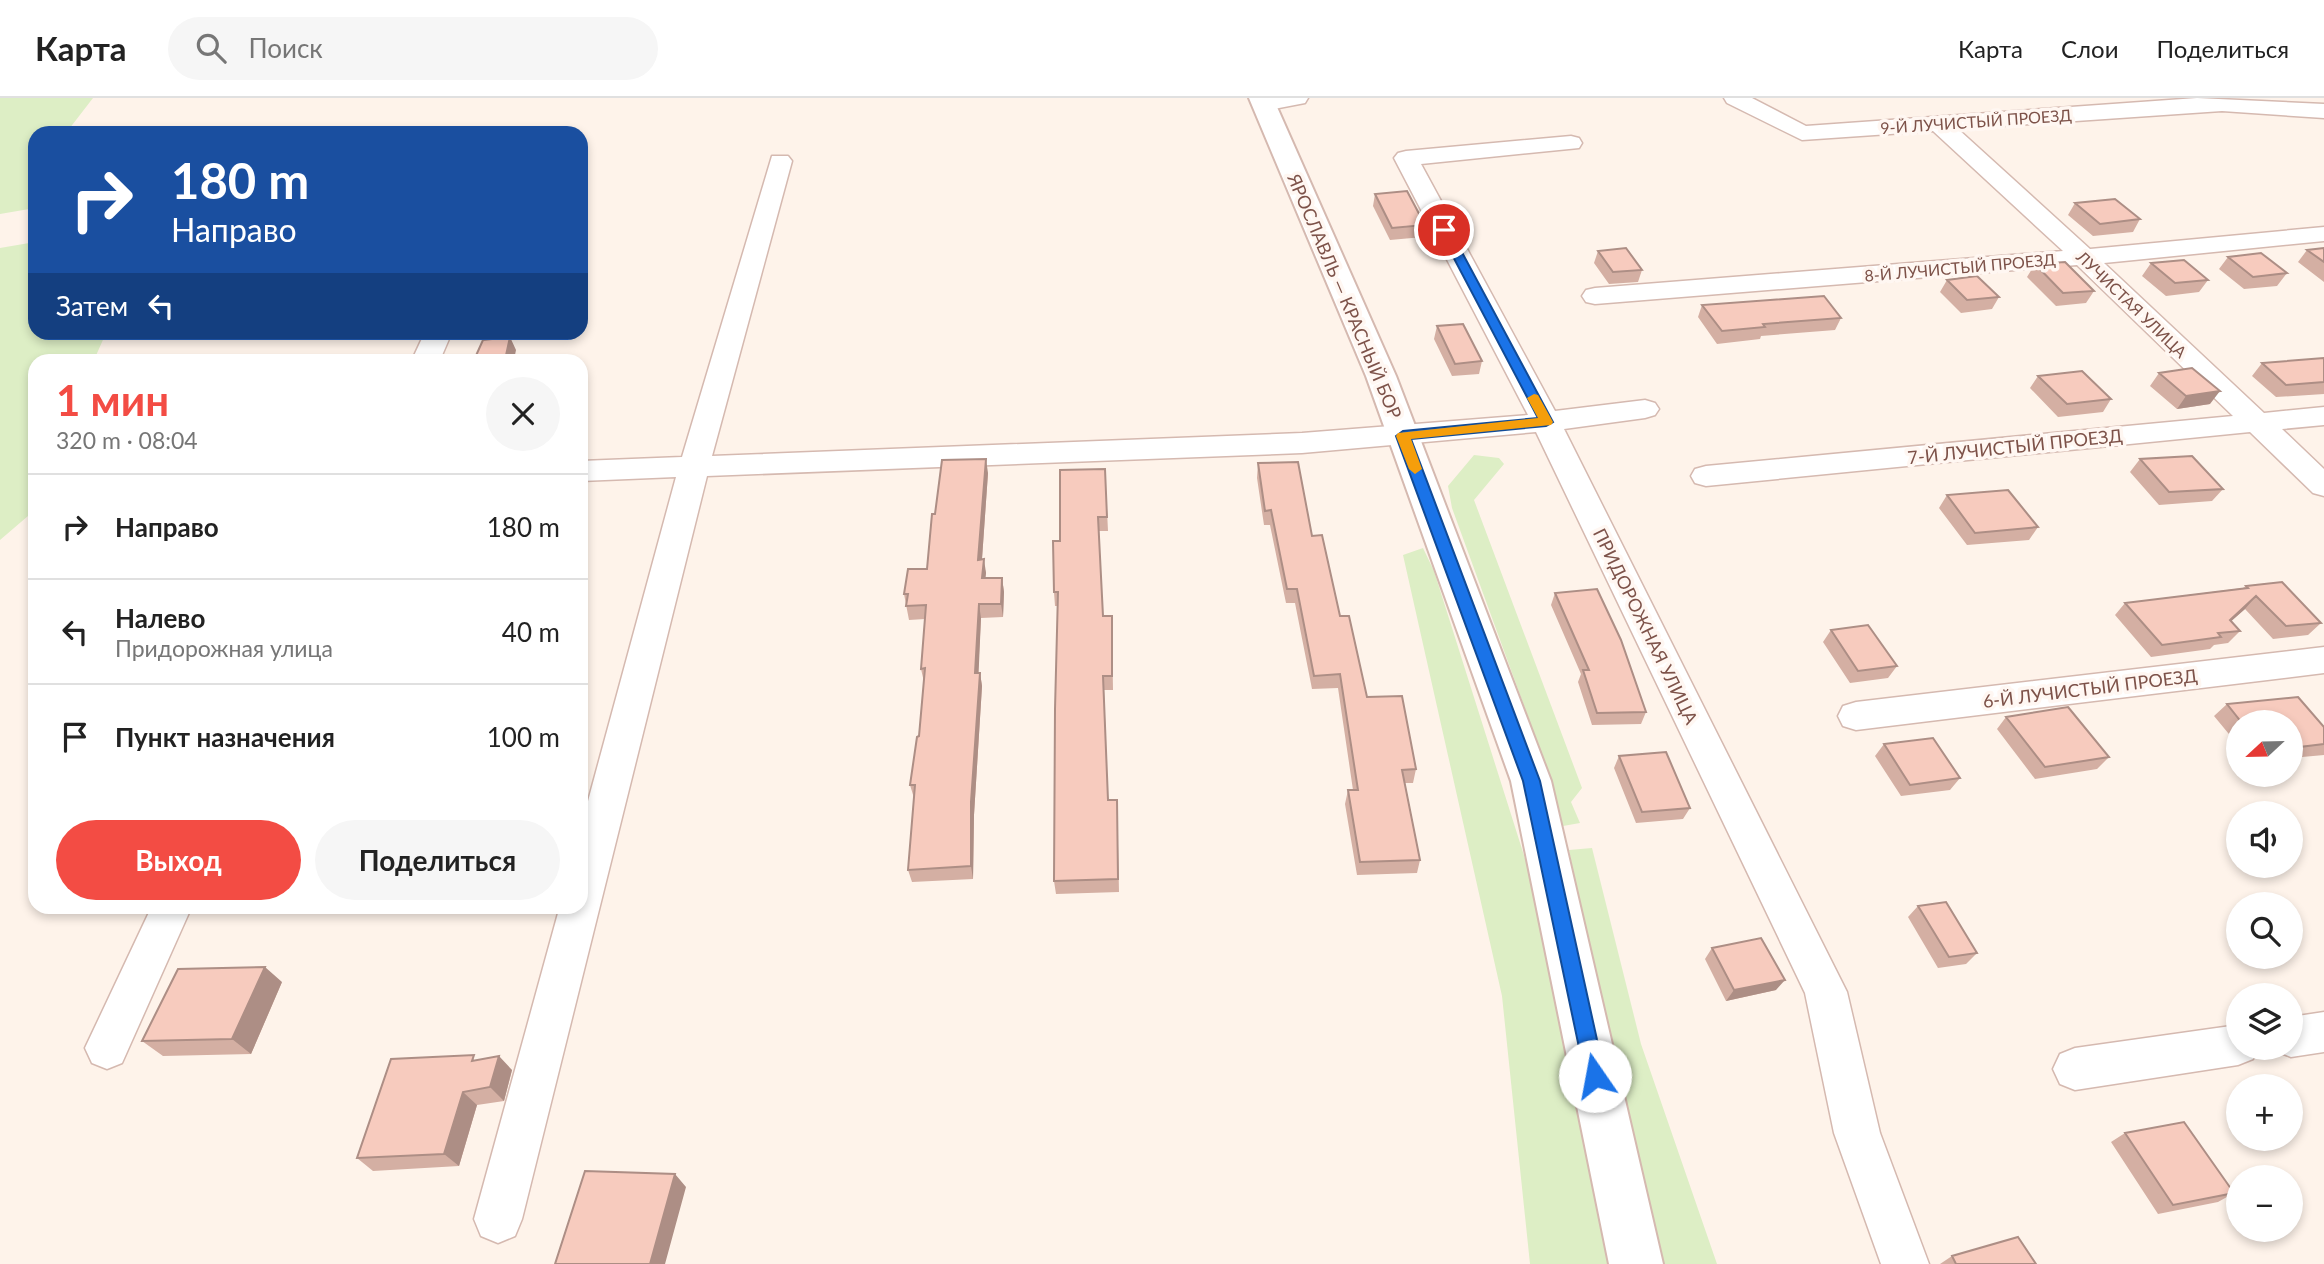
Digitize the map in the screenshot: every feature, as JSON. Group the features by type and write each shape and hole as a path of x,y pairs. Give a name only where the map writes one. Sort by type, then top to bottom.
{"street":[{"name":"9-Й ЛУЧИСТЫЙ ПРОЕЗД","path":"1735,98 1802,133 2226,104"},
{"path":"2147,98 2324,111"},
{"name":"ЯРОСЛАВЛЬ — КРАСНЫЙ БОР","path":"1274,100 1381,376 1531,781 1636,1264"},
{"name":"ЛУЧИСТАЯ УЛИЦА","path":"1939,124 2324,485"},
{"name":"ПРИДОРОЖНАЯ УЛИЦА","path":"1571,144 1406,158 1546,422 1826,992 1857,1133 1905,1264"},
{"path":"588,874 694,467 780,162"},
{"name":"8-Й ЛУЧИСТЫЙ ПРОЕЗД","path":"1595,296 2083,257 2324,234"},
{"path":"588,471 1302,443 1546,422 1645,409"},
{"name":"7-Й ЛУЧИСТЫЙ ПРОЕЗД","path":"1706,476 2324,416"},
{"name":"6-Й ЛУЧИСТЫЙ ПРОЕЗД","path":"1857,716 2324,660"},
{"path":"107,1048 168,914"},
{"path":"498,1219 578,914"},
{"path":"2303,1035 2324,1032"},
{"path":"2075,1069 2226,1047"}],"green space":[{"path":"0,98 93,98 71,126 28,126 28,209 0,214"},
{"path":"28,243 28,340 103,340 97,354 28,354 28,516 0,540 0,248"},
{"path":"1474,455 1499,458 1504,464 1474,500 1582,788 1571,802 1580,823 1563,826 1543,758 1452,508 1448,486"},
{"path":"1423,548 1434,571 1547,928 1613,1264 1530,1264 1502,996 1403,555"},
{"path":"1592,848 1641,1044 1717,1264 1652,1264 1569,850"}],"building":[{"path":"1407,191 1425,225 1392,228 1375,194"},
{"path":"2115,199 2140,219 2100,224 2075,203"},
{"path":"1626,248 1642,270 1613,272 1598,251"},
{"path":"2324,248 2324,262 2307,250"},
{"path":"2261,253 2287,273 2253,277 2228,257"},
{"path":"2184,260 2208,280 2175,283 2151,263"},
{"path":"2065,262 2094,291 2063,293 2035,264"},
{"path":"1977,276 1999,297 1967,300 1947,280"},
{"path":"1824,296 1841,318 1763,324 1765,327 1722,331 1702,305"},
{"path":"1463,324 1482,361 1455,364 1437,326"},
{"path":"483,340 509,340 506,354 477,354"},
{"path":"2324,358 2324,382 2286,385 2262,363"},
{"path":"2192,368 2220,391 2186,396 2159,373"},
{"path":"2082,371 2111,399 2067,404 2038,376"},
{"path":"2192,456 2223,489 2169,492 2140,459"},
{"path":"986,459 978,560 984,559 982,578 1002,578 1001,604 979,604 975,673 980,673 971,802 971,866 908,870 915,785 910,785 919,736 925,668 921,669 926,605 906,606 908,594 904,594 908,569 927,569 932,514 935,514 942,460"},
{"path":"1298,462 1312,536 1322,535 1340,616 1349,616 1367,697 1402,696 1416,769 1402,770 1420,860 1360,862 1348,790 1358,790 1340,674 1314,676 1297,589 1287,589 1271,510 1265,511 1258,463"},
{"path":"1105,469 1107,517 1098,517 1103,616 1112,616 1112,676 1103,676 1108,800 1117,800 1118,879 1054,881 1058,592 1054,592 1053,541 1060,541 1060,470"},
{"path":"2008,490 2038,527 1975,533 1947,495"},
{"path":"2282,582 2321,623 2286,626 2256,596 2230,620 2240,631 2218,633 2221,637 2162,645 2125,603 2248,588 2246,586"},
{"path":"1597,589 1621,640 1646,712 1597,713 1583,670 1589,670 1555,593"},
{"path":"1868,625 1897,666 1858,671 1831,630"},
{"path":"2298,697 2324,727 2324,744 2303,747 2303,710 2232,710 2227,704"},
{"path":"2068,707 2109,757 2045,767 2006,717"},
{"path":"1933,738 1960,778 1910,785 1884,744"},
{"path":"1666,752 1690,808 1642,812 1619,756"},
{"path":"1946,902 1977,953 1949,957 1918,906"},
{"path":"1761,938 1785,980 1734,990 1712,948"},
{"path":"265,967 232,1039 142,1041 178,969"},
{"path":"474,1055 472,1061 499,1056 490,1087 463,1092 444,1154 357,1158 391,1059"},
{"path":"2184,1122 2226,1182 2226,1195 2173,1205 2125,1133"},
{"path":"585,1171 675,1174 650,1264 555,1264"},
{"path":"2018,1237 2036,1264 1956,1264 1952,1256"}],"slow traffic":[{"path":"1415,469 1403,436 1546,422 1534,398"}],"route":[{"path":"1444,230 1546,422 1403,436 1531,781 1595,1076"}]}
